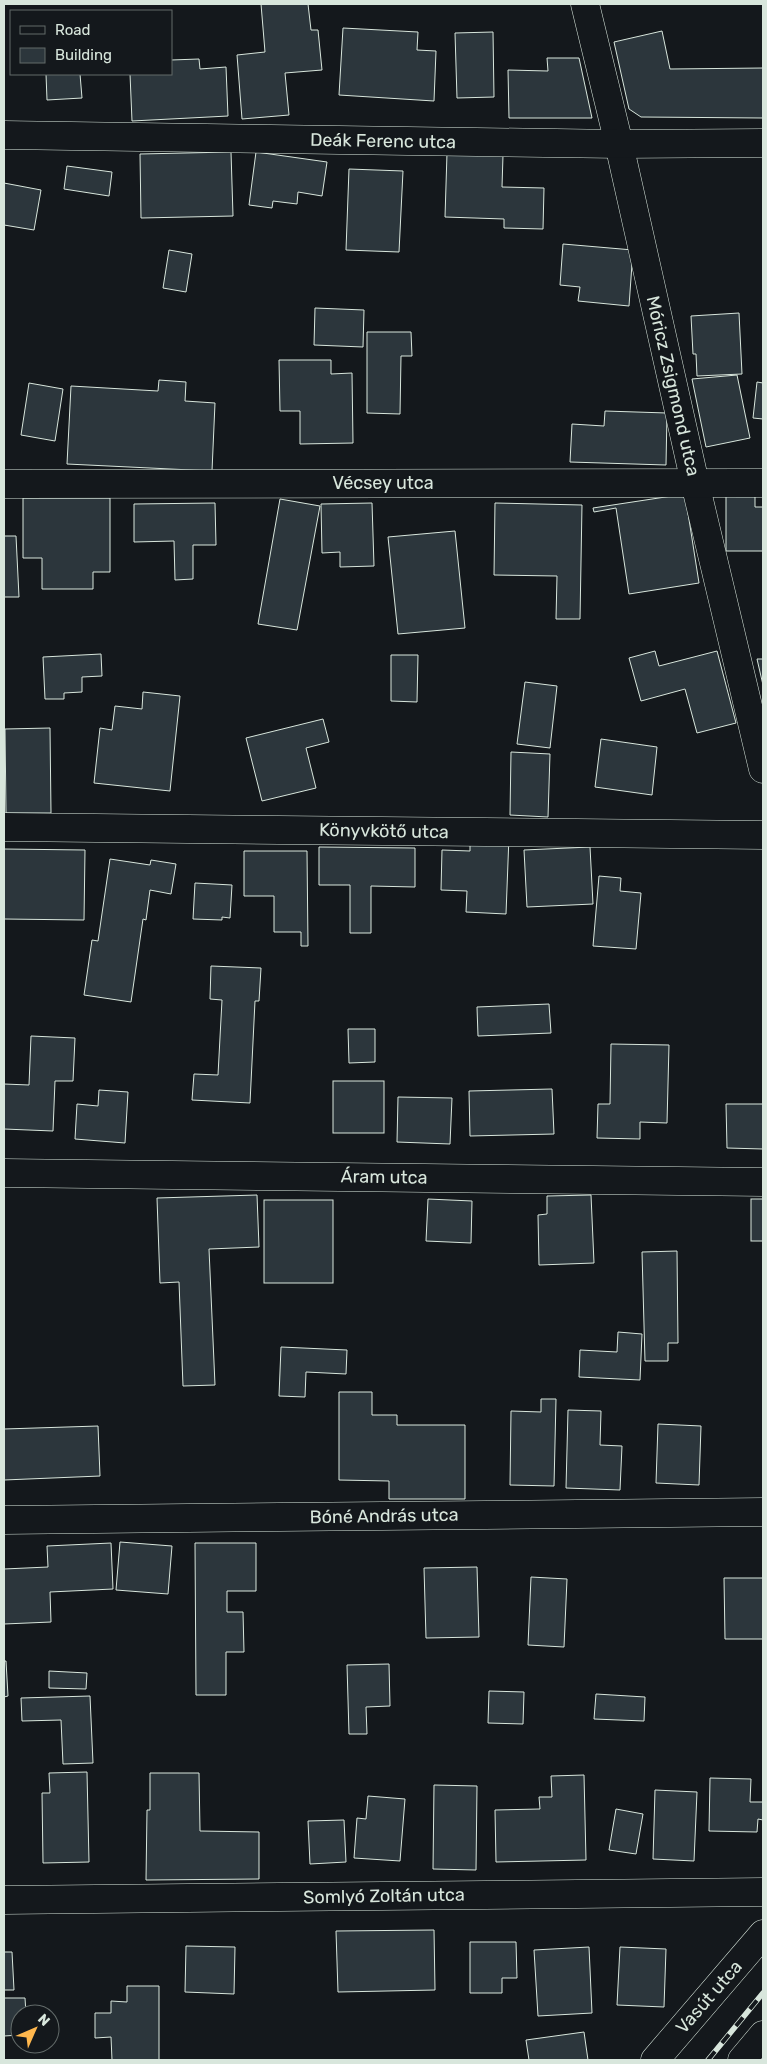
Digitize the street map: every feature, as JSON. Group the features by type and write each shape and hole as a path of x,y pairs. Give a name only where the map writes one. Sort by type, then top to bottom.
{"street":[{"name":"Móricz Zsigmond utca","path":"585,4 619,144 694,483 763,768"},
{"name":"Deák Ferenc utca","path":"4,135 619,144 763,143"},
{"name":"Vécsey utca","path":"4,484 763,483"},
{"name":"Könyvkötő utca","path":"4,827 763,835"},
{"name":"Áram utca","path":"4,1173 763,1182"},
{"name":"Bóné András utca","path":"4,1520 763,1512"},
{"name":"Somlyó Zoltán utca","path":"4,1900 763,1892"},
{"name":"Vasút utca","path":"655,2060 763,1934"},
{"path":"742,2060 763,2035"}],"building":[{"path":"261,4 308,4 311,30 318,30 322,70 285,73 289,115 242,119 237,55 265,52"},
{"path":"343,28 418,32 417,50 436,51 434,101 339,95"},
{"path":"662,31 670,69 763,68 763,118 641,117 629,109 614,42"},
{"path":"493,32 494,97 457,98 455,33"},
{"path":"547,58 579,58 592,118 509,118 508,70 548,71"},
{"path":"199,59 200,69 226,67 228,116 132,121 130,75 172,75 172,60"},
{"path":"46,75 80,75 82,98 47,100"},
{"path":"231,152 233,216 141,218 140,154"},
{"path":"256,152 327,162 322,196 298,192 297,204 273,201 272,208 249,205"},
{"path":"447,153 503,155 502,187 544,188 543,229 504,228 504,219 445,217"},
{"path":"67,166 112,172 109,196 64,189"},
{"path":"349,169 403,171 399,252 346,250"},
{"path":"4,183 41,190 34,230 4,225"},
{"path":"563,244 633,250 629,306 578,301 580,287 560,285"},
{"path":"169,250 192,254 186,292 163,288"},
{"path":"315,308 364,310 363,347 314,345"},
{"path":"739,313 742,374 697,376 696,354 693,354 691,316"},
{"path":"367,332 411,332 412,356 401,356 400,414 367,413"},
{"path":"279,360 331,360 331,374 352,373 353,443 300,444 300,411 280,411"},
{"path":"737,375 750,438 706,447 692,379"},
{"path":"159,380 186,382 185,401 215,403 212,471 67,464 71,386 158,391"},
{"path":"757,382 763,383 763,419 753,418"},
{"path":"29,383 63,389 55,441 21,435"},
{"path":"605,411 667,413 666,465 570,462 572,424 604,426"},
{"path":"685,494 699,583 629,594 616,508 594,512 593,508"},
{"path":"726,494 755,494 755,507 763,507 763,551 726,551"},
{"path":"23,498 110,498 110,572 93,572 93,589 42,589 42,558 23,558"},
{"path":"280,499 320,506 297,630 258,624"},
{"path":"215,503 216,545 193,545 193,579 175,580 174,541 134,542 134,504"},
{"path":"372,503 374,566 340,567 340,552 322,553 321,504"},
{"path":"495,503 582,505 580,619 556,619 557,576 494,575"},
{"path":"455,531 465,628 398,634 388,537"},
{"path":"4,536 16,536 19,597 4,597"},
{"path":"655,651 659,666 717,651 736,723 697,733 685,689 641,701 629,658"},
{"path":"101,654 102,676 82,677 82,692 64,693 64,699 45,699 43,657"},
{"path":"391,655 418,655 417,702 391,701"},
{"path":"757,659 763,659 763,685"},
{"path":"525,682 557,686 550,748 517,744"},
{"path":"143,692 180,696 170,791 94,783 100,728 112,730 115,706 142,709"},
{"path":"323,719 329,742 306,748 316,788 262,801 246,738"},
{"path":"50,728 51,813 6,813 5,729"},
{"path":"601,739 657,747 652,795 595,787"},
{"path":"511,752 550,754 548,817 510,815"},
{"path":"470,835 509,836 506,914 466,912 467,891 441,890 442,850 470,851"},
{"path":"319,847 415,848 415,887 371,886 371,933 350,933 350,885 319,885"},
{"path":"590,847 593,904 527,907 524,850"},
{"path":"4,849 85,850 84,920 4,919"},
{"path":"244,851 307,851 308,946 301,946 301,932 274,932 274,896 244,896"},
{"path":"110,859 150,865 151,860 176,864 171,894 150,890 146,920 143,919 131,1002 84,995 92,940 98,941"},
{"path":"599,876 621,878 620,891 641,893 636,949 593,946"},
{"path":"195,883 232,885 230,918 222,917 222,920 193,919"},
{"path":"211,966 261,968 259,1001 255,1001 250,1103 192,1100 194,1074 218,1075 222,1000 210,999"},
{"path":"549,1004 551,1033 478,1036 477,1007"},
{"path":"348,1029 375,1029 375,1062 349,1063"},
{"path":"31,1036 75,1038 73,1081 55,1081 53,1131 4,1129 4,1084 29,1085"},
{"path":"611,1044 669,1045 667,1123 640,1122 640,1139 597,1138 598,1104 610,1104"},
{"path":"333,1081 384,1081 384,1133 333,1133"},
{"path":"552,1089 554,1134 470,1136 469,1091"},
{"path":"99,1090 128,1092 125,1143 75,1139 77,1104 98,1106"},
{"path":"398,1097 452,1098 450,1144 397,1142"},
{"path":"726,1104 763,1104 763,1149 727,1148"},
{"path":"257,1195 259,1247 209,1249 215,1385 183,1386 179,1282 160,1283 157,1198"},
{"path":"591,1195 594,1263 539,1265 538,1215 547,1214 547,1196"},
{"path":"428,1199 472,1201 471,1243 426,1241"},
{"path":"751,1199 763,1199 763,1241 751,1241"},
{"path":"264,1200 333,1200 333,1283 264,1283"},
{"path":"677,1251 678,1343 668,1343 668,1361 645,1361 642,1252"},
{"path":"618,1332 642,1334 640,1380 579,1377 580,1350 617,1352"},
{"path":"281,1347 347,1350 346,1374 306,1372 305,1397 279,1396"},
{"path":"339,1392 372,1392 372,1415 397,1415 397,1425 465,1425 465,1499 389,1499 389,1481 339,1480"},
{"path":"541,1399 556,1399 554,1486 510,1485 511,1411 541,1412"},
{"path":"568,1410 601,1411 600,1445 622,1446 620,1490 566,1488"},
{"path":"658,1424 701,1426 699,1485 656,1483"},
{"path":"98,1426 100,1476 4,1480 4,1429"},
{"path":"120,1542 172,1546 168,1594 116,1590"},
{"path":"111,1543 113,1589 50,1592 51,1622 4,1624 4,1569 48,1567 47,1546"},
{"path":"195,1543 256,1543 256,1591 227,1591 227,1612 243,1612 244,1652 226,1652 226,1695 196,1695"},
{"path":"477,1567 479,1637 426,1638 424,1568"},
{"path":"531,1577 567,1579 564,1647 528,1645"},
{"path":"724,1578 763,1578 763,1639 725,1639"},
{"path":"4,1661 6,1661 8,1696 4,1697"},
{"path":"389,1664 390,1706 366,1707 367,1734 349,1734 347,1665"},
{"path":"49,1671 87,1673 86,1689 49,1688"},
{"path":"489,1691 524,1692 523,1724 488,1723"},
{"path":"596,1694 645,1697 644,1721 594,1719"},
{"path":"90,1696 93,1763 63,1764 61,1720 22,1721 21,1698"},
{"path":"87,1772 89,1862 43,1863 42,1793 50,1793 49,1773"},
{"path":"150,1773 199,1773 200,1831 259,1832 259,1879 146,1880 147,1810 150,1810"},
{"path":"584,1775 586,1860 496,1862 495,1810 540,1809 539,1797 552,1797 551,1776"},
{"path":"710,1778 751,1779 750,1802 763,1802 763,1820 758,1819 757,1832 709,1831"},
{"path":"434,1785 477,1786 476,1870 433,1869"},
{"path":"655,1790 697,1792 694,1861 653,1859"},
{"path":"368,1796 405,1799 400,1861 354,1858 357,1818 366,1819"},
{"path":"616,1809 643,1814 636,1854 609,1850"},
{"path":"344,1820 346,1862 310,1864 308,1821"},
{"path":"434,1930 435,1990 338,1992 336,1931"},
{"path":"470,1942 516,1942 517,1978 502,1978 502,1993 470,1993"},
{"path":"186,1946 235,1947 234,1994 185,1992"},
{"path":"589,1947 592,2013 538,2016 534,1950"},
{"path":"620,1947 666,1949 664,2007 617,2005"},
{"path":"4,1952 12,1952 14,1990 4,1990"},
{"path":"127,1986 159,1986 159,2060 112,2060 111,2037 95,2038 95,2013 111,2013 111,2001 127,2002"},
{"path":"4,1998 25,1998 25,2004 10,2004 10,2036 4,2036"},
{"path":"584,2032 588,2060 529,2060 526,2040"}],"railway":[{"path":"708,2060 763,1993"}]}
